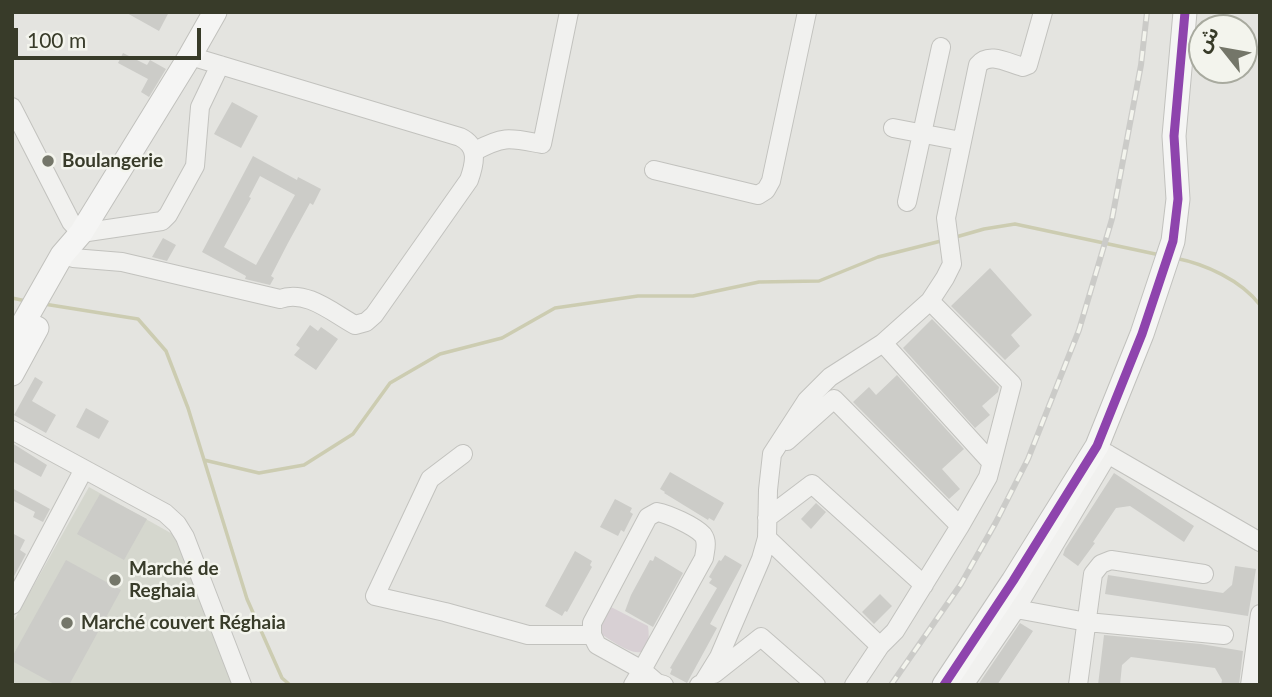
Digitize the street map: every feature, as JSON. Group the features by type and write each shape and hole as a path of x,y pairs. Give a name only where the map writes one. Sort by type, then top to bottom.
{"main road":[{"path":"56,279 62,255 81,233 215,12"},
{"path":"944,685 1102,450 1173,241 1178,199 1174,136 1185,12"},
{"path":"12,374 18,343 56,279 73,258 81,233"}],"street":[{"path":"475,151 497,139 509,138 542,144 569,12"},
{"path":"654,170 758,195 766,190 771,181 807,12"},
{"path":"702,684 719,657 761,559 767,538 772,454 807,400 830,377 883,343 930,301 946,278 952,264 946,218 978,65 989,57 1023,67 1028,65 1043,12"},
{"path":"907,202 941,47"},
{"path":"73,258 122,262 280,299 291,295 302,296 355,325 366,322 469,180 475,151 469,141 460,137 190,56"},
{"path":"12,107 71,222 81,233 162,221 169,215 195,166 200,107 220,65"},
{"path":"893,128 961,141"},
{"path":"854,685 880,646 895,631 988,477 1012,384 930,301"},
{"path":"883,343 991,462"},
{"path":"772,454 834,399 960,526"},
{"path":"12,430 165,513 177,524 185,537 242,685"},
{"path":"964,685 1016,608 1102,450 1260,542"},
{"path":"463,454 430,480 375,596 528,635 592,635"},
{"path":"12,605 84,469"},
{"path":"767,518 811,484 924,585"},
{"path":"638,677 704,558 706,547 704,536 695,529 657,512 648,517 592,623 592,635 597,645 638,677 664,685"},
{"path":"767,538 880,646"},
{"path":"1079,685 1093,575 1101,564 1111,559 1204,574"},
{"path":"1016,608 1087,622 1224,635"},
{"path":"1250,685 1260,614"},
{"path":"702,684 761,637 816,685"}],"shaded area":[{"name":"Marché de Reghaia","path":"89,487 176,536 235,685 12,685 12,624"},
{"path":"611,607 648,626 646,648 641,652 626,649 601,634 600,627"}],"building":[{"path":"125,12 169,12 159,31"},
{"path":"123,53 147,65 150,60 166,69 149,97 141,92 148,79 118,63"},
{"path":"232,102 258,116 241,148 214,134"},
{"path":"253,156 297,180 298,177 321,189 288,243 271,276 274,278 270,285 245,279 246,276 202,252","holes":["260,176 295,195 256,265 224,247"]},
{"path":"163,238 176,245 167,261 152,257"},
{"path":"990,268 1032,315 1011,335 1020,346 1005,360 951,306"},
{"path":"932,319 999,387 998,392 982,406 990,415 975,428 903,348"},
{"path":"310,325 318,331 321,327 338,339 316,370 294,355 300,348 296,345"},
{"path":"897,375 964,449 942,469 960,489 949,499 853,402 869,387 876,395"},
{"path":"35,377 43,382 32,401 56,415 46,433 14,415"},
{"path":"86,408 109,421 99,439 76,427"},
{"path":"12,443 47,465 41,477 12,461"},
{"path":"670,472 724,503 714,521 709,518 708,520 660,489"},
{"path":"1114,473 1194,526 1184,542 1130,506 1116,508 1078,566 1063,555 1065,549"},
{"path":"12,488 50,509 43,522 33,517 35,512 12,500"},
{"path":"100,494 147,519 124,560 77,534"},
{"path":"615,499 632,508 630,512 633,514 624,532 621,530 618,536 600,527"},
{"path":"816,503 826,512 811,529 801,519"},
{"path":"12,533 25,540 20,550 26,554 12,580"},
{"path":"575,551 592,561 592,567 567,612 562,616 545,606"},
{"path":"725,555 742,565 710,624 717,628 687,683 670,674 670,668 717,588 709,583 712,579 709,577"},
{"path":"655,556 683,573 653,627 625,611 650,560 653,561"},
{"name":"Marché couvert Réghaia","path":"66,560 121,590 69,685 56,685 12,661 12,657"},
{"path":"1235,566 1256,569 1248,616 1105,594 1108,575 1223,593 1232,585"},
{"path":"880,594 892,606 874,624 862,612"},
{"path":"1020,623 1033,631 997,685 978,685"},
{"path":"1104,635 1201,644 1243,651 1239,685 1221,685 1222,680 1215,668 1131,657 1122,665 1120,685 1098,685"}],"waterway":[{"path":"956,237 1015,224 1160,255"},
{"path":"204,460 259,473 304,465 353,434 390,383 440,354 502,338 555,308 638,296 693,296 759,282 819,281 878,257 945,240"},
{"path":"1175,258 1222,274 1243,288 1260,305"},
{"path":"12,298 26,301"},
{"path":"44,304 138,319 166,351 188,408 247,599 282,678 290,685"}],"railway":[{"path":"891,685 961,584 996,522 1028,459 1079,330 1112,219 1141,65 1147,12"}],"transit line":[{"path":"944,685 1097,446 1142,334 1173,241 1178,199 1174,136 1185,12"}],"place":[{"name":"Boulangerie","path":"48,161"},
{"name":"Marché de Reghaia","path":"115,580"},
{"name":"Marché couvert Réghaia","path":"67,623"}]}
